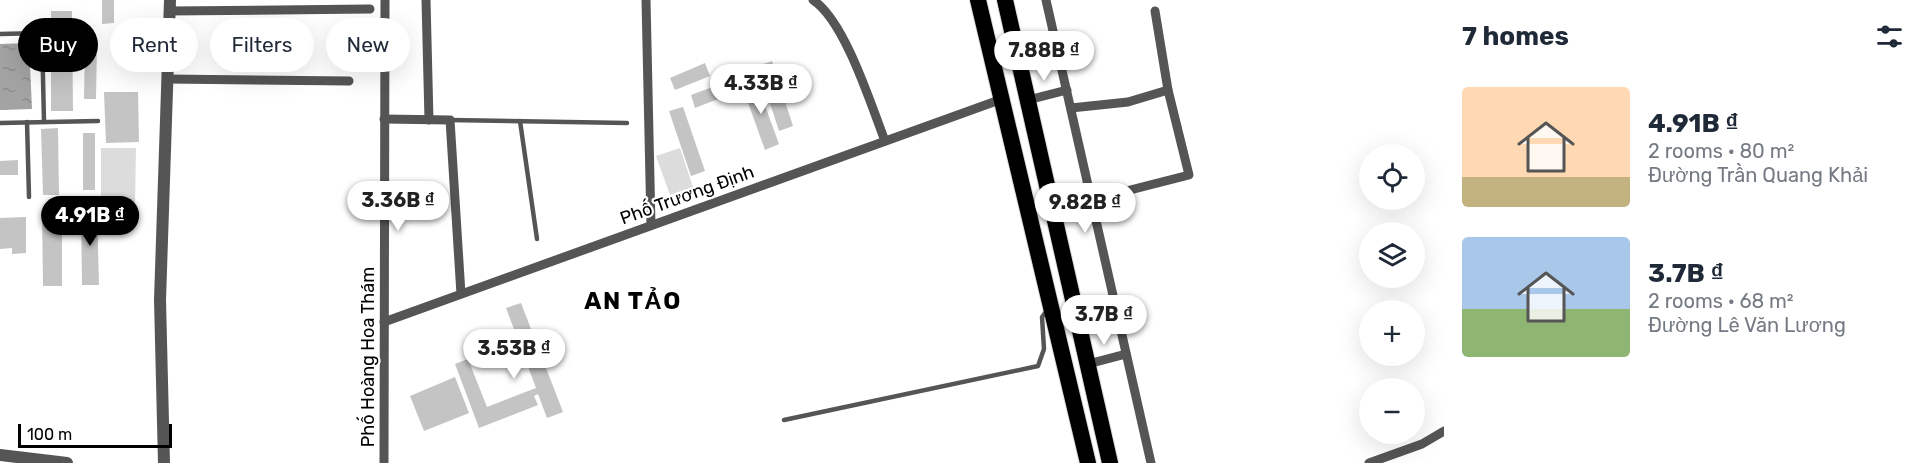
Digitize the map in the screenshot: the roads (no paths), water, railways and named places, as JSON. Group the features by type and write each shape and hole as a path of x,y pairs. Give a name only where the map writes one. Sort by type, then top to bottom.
{"highway":[{"path":"978,0 1088,463"},
{"path":"1005,0 1110,463"}],"street":[{"name":"Phố Hoàng Hoa Thám","path":"384,463 385,0"},
{"path":"426,0 429,120"},
{"path":"646,0 651,225"},
{"path":"813,0 827,13 852,58 885,141"},
{"path":"1046,0 1151,463"},
{"path":"164,463 159,300 169,5 370,9"},
{"path":"1091,200 1189,174 1168,90 1155,10"},
{"path":"167,80 349,81"},
{"path":"1028,100 1067,90"},
{"path":"1071,108 1128,102 1168,90"},
{"name":"Phố Trương Định","path":"384,322 1002,99"},
{"path":"384,119 450,120 461,294"},
{"path":"1088,364 1126,354"},
{"path":"1370,463 1422,444 1444,431"},
{"path":"0,455 67,463"}],"lane":[{"path":"0,34 42,33 44,122"},
{"path":"450,120 627,123"},
{"path":"0,123 98,121"},
{"path":"520,121 537,239"},
{"path":"27,122 28,197"},
{"path":"784,420 1038,366 1044,349 1042,317 1051,307"}],"water":[{"path":"18,43 18,72 30,72 32,109 0,110 0,44"}],"district":[{"name":"AN TẢO","path":"633,301"}]}
